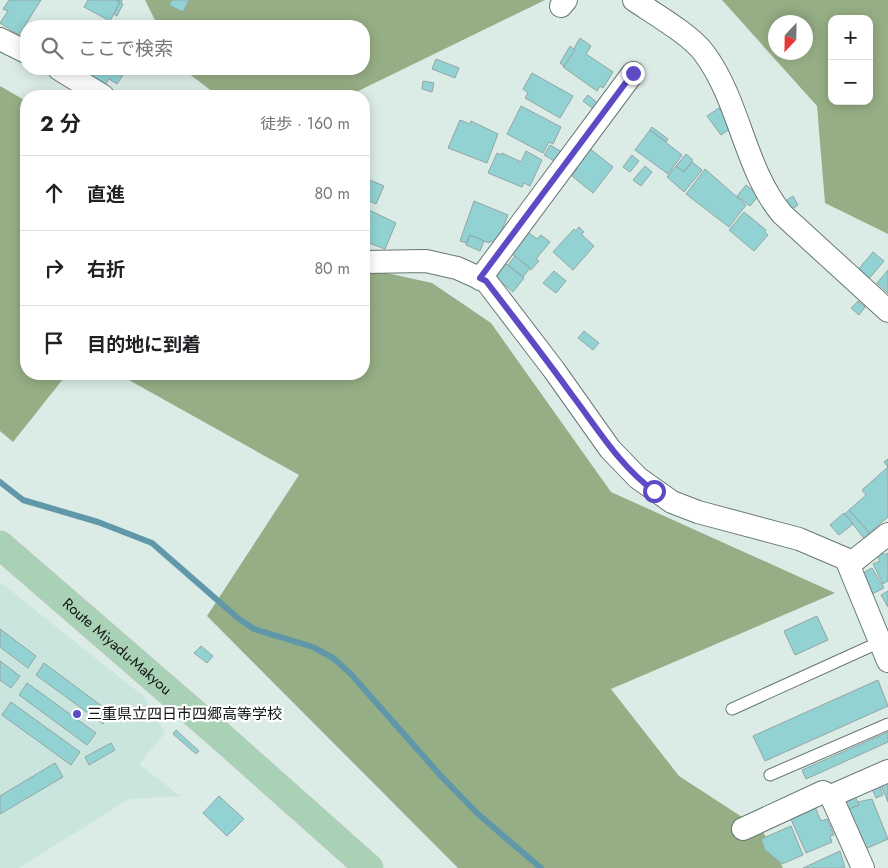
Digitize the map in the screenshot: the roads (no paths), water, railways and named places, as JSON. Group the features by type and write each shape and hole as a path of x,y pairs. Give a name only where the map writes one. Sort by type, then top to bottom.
{"main road":[{"name":"Route Miyadu-Makyou","path":"0,546 216,732 369,868"}],"street":[{"path":"634,0 703,52 719,78 767,196 782,214 888,312"},
{"path":"0,40 20,49"},
{"path":"480,278 633,73"},
{"path":"69,75 93,90"},
{"path":"370,262 426,261 456,268 486,281 554,370 610,449 638,478 672,502 689,509 799,539 846,558 884,652"},
{"path":"850,564 888,534"},
{"path":"831,796 888,770"},
{"path":"742,829 824,792 831,796 863,868"}],"lane":[{"path":"732,709 884,652"},
{"path":"770,775 888,724"}],"waterway":[{"path":"0,482 23,500 98,522 152,543 239,619 254,629 313,647 333,658 350,673 440,775 478,814 541,868"}],"place":[{"name":"三重県立四日市四郷高等学校","path":"77,714"}]}
